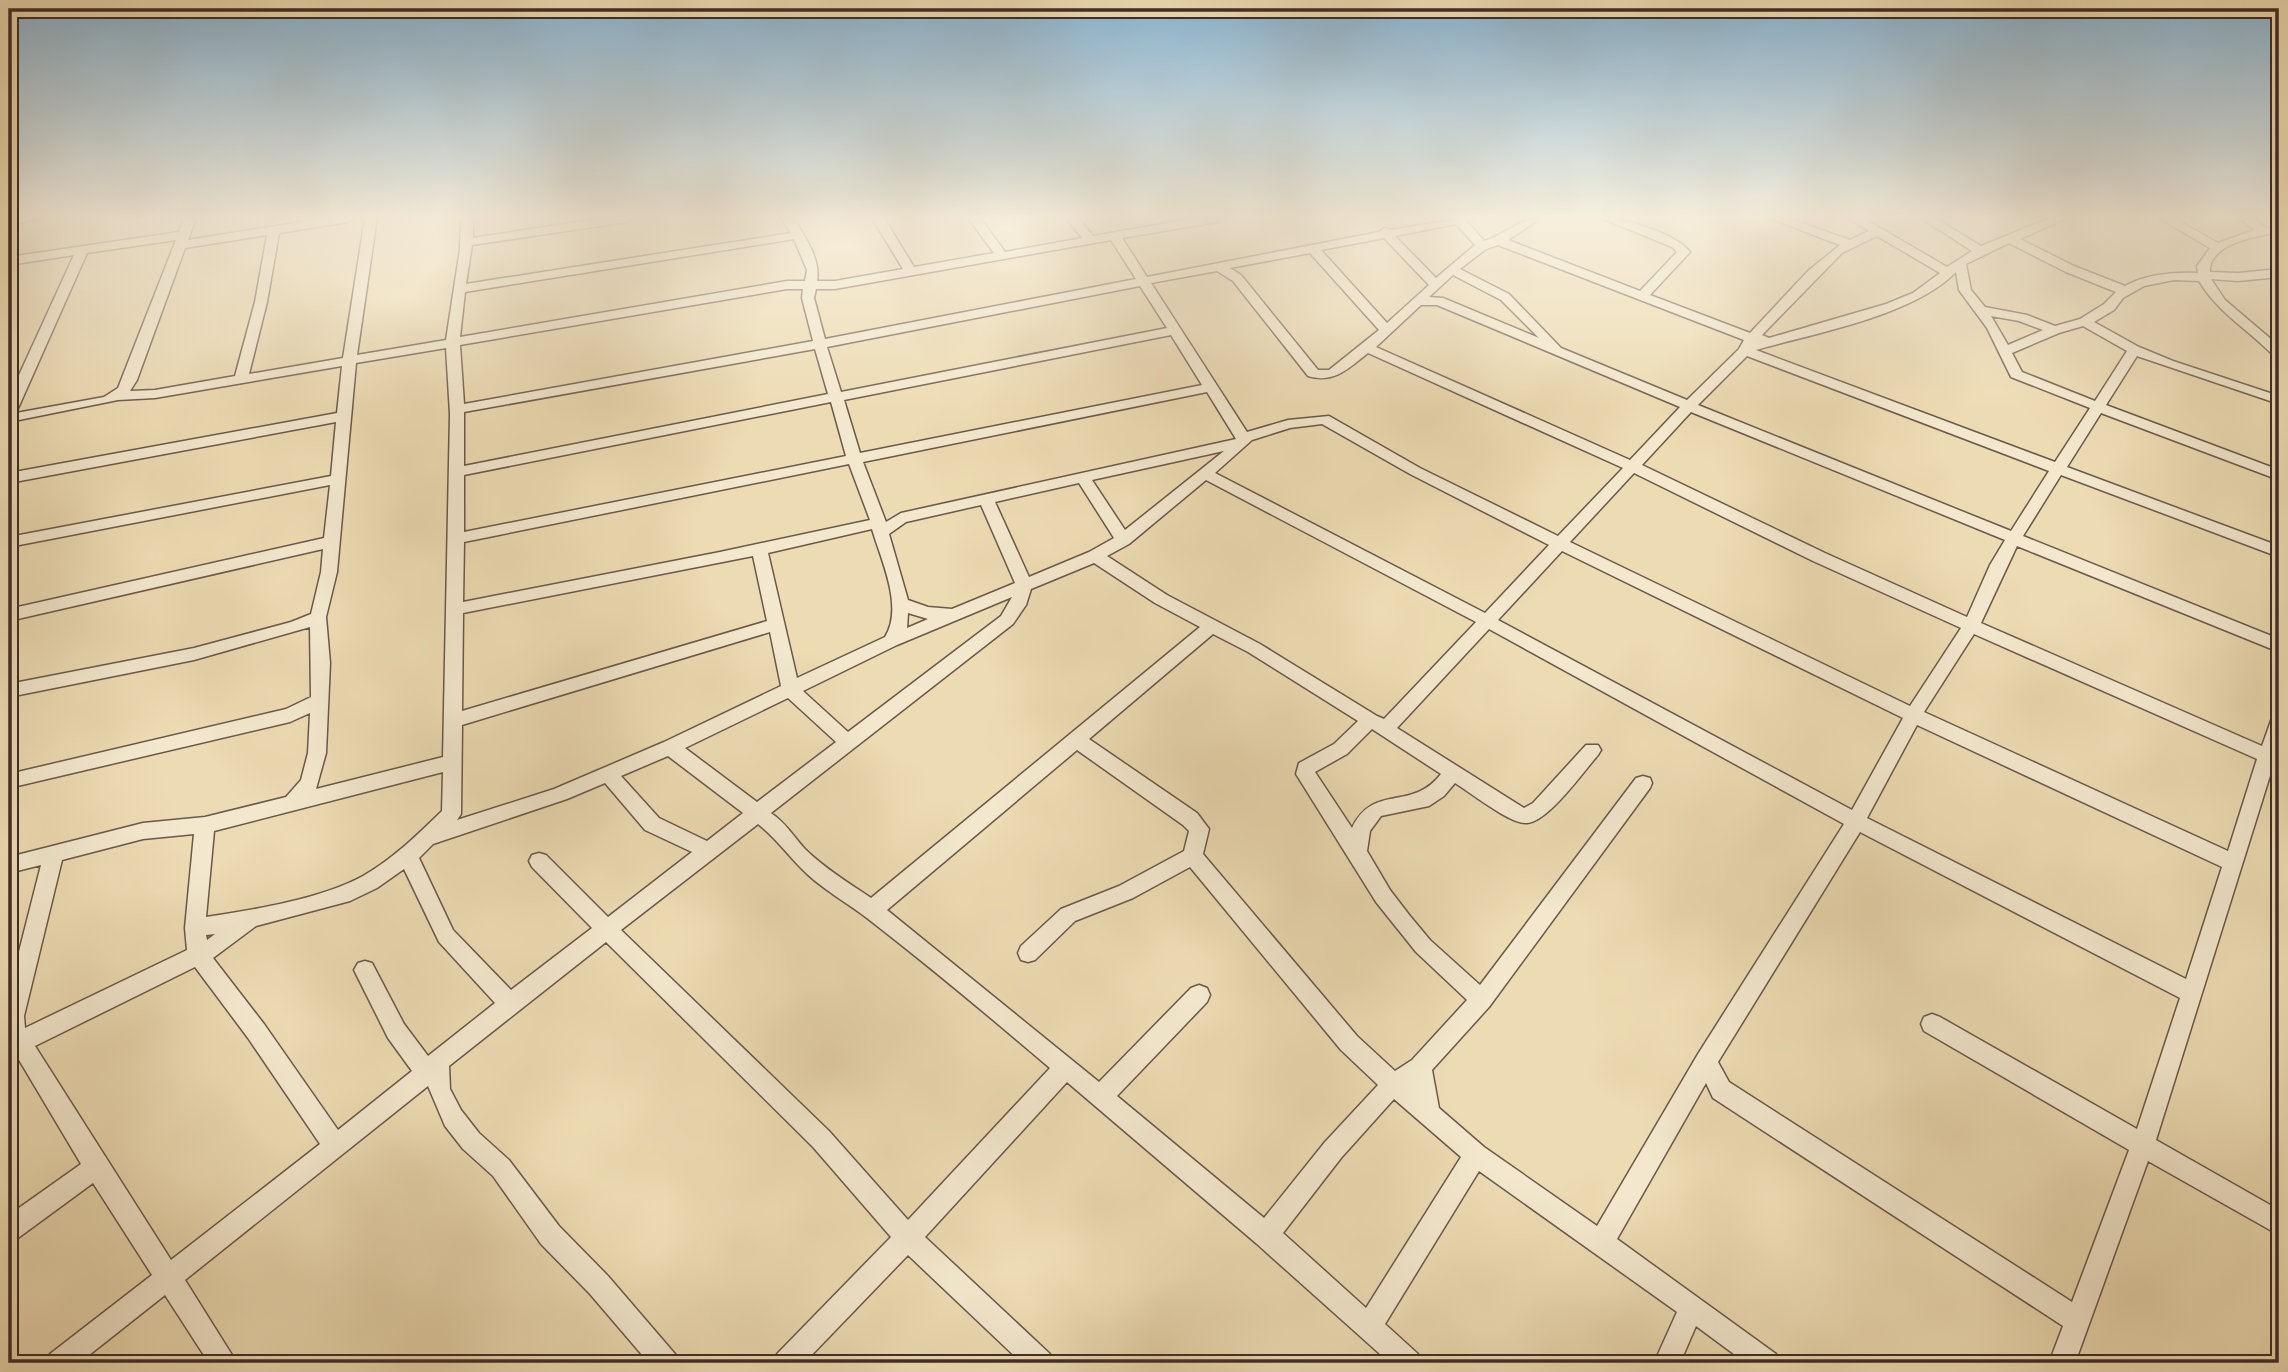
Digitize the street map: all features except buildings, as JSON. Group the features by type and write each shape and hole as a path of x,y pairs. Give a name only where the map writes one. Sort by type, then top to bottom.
{"street":[{"path":"9,412 68,282"},
{"path":"116,397 130,380 166,282"},
{"path":"241,378 265,282"},
{"path":"314,789 319,623 329,572 349,360 361,282"},
{"path":"195,928 250,919 343,895 389,871 430,837 451,814 455,720 457,409 453,343 454,315 461,282"},
{"path":"460,289 504,282"},
{"path":"811,282 808,298 820,344 901,604 898,630 891,641"},
{"path":"9,418 116,397 155,394 787,285 835,285 851,282"},
{"path":"1142,282 1176,330 1244,439"},
{"path":"457,409 820,344 1142,282"},
{"path":"1240,282 1317,376 1334,373 1367,348 1416,301 1434,291 1441,282"},
{"path":"1343,282 1387,330"},
{"path":"1427,282 1434,291 1558,350 1689,406 2279,646"},
{"path":"1475,282 1505,297 1558,350"},
{"path":"1606,282 1642,296 1748,346 2057,469 2279,552"},
{"path":"1642,296 1655,282"},
{"path":"1481,1000 1423,946 1383,896 1305,774 1306,768 1377,725 1487,621 1748,346 1805,282"},
{"path":"1748,346 1891,307 1941,282"},
{"path":"1959,282 2006,351 2016,374 2022,378 2279,475"},
{"path":"2101,282 2125,292"},
{"path":"2006,351 2054,330 2085,322 2109,307 2125,292 2146,282"},
{"path":"2207,282 2214,296 2273,339 2279,353"},
{"path":"1979,310 2022,318 2054,330"},
{"path":"2085,322 2134,350 2191,372 2279,400"},
{"path":"456,472 1176,330"},
{"path":"1367,348 1634,467 1819,557 1971,626 2273,758"},
{"path":"1601,1243 1706,1061 1856,821 1913,715 1971,626 1997,565 2134,350"},
{"path":"455,540 854,457 1212,387"},
{"path":"9,478 344,416"},
{"path":"455,610 611,577 760,551 1084,479 1244,439 1288,424 1324,419 1415,471 1561,544 1913,715 2234,863"},
{"path":"430,837 560,794 670,747 891,641 1095,556 1123,540 1244,439"},
{"path":"1205,474 1487,621 1856,821 2192,993"},
{"path":"9,542 338,478"},
{"path":"1084,479 1123,540"},
{"path":"59,1363 335,1146 434,1074 510,1004 1007,620 1018,605 1024,584 986,500"},
{"path":"9,615 331,542"},
{"path":"760,551 791,690 847,742"},
{"path":"1095,556 1161,599 1212,625 1519,814 1526,816 1540,808 1592,750"},
{"path":"901,604 926,613 953,614"},
{"path":"9,691 139,666 319,623"},
{"path":"455,720 778,624"},
{"path":"872,910 1212,625"},
{"path":"9,780 318,709"},
{"path":"2062,1363 2142,1147 2234,863 2273,758 2279,720"},
{"path":"1028,953 1068,915 1126,892 1193,856 1199,829 1190,819 1075,739"},
{"path":"670,747 779,829 798,854 822,876 872,910 956,976 1266,1235 1409,1363"},
{"path":"9,864 154,829 205,825 293,801 314,789 452,762"},
{"path":"1357,852 1359,830 1363,820 1372,812 1423,800 1434,794 1453,772"},
{"path":"608,773 652,824 709,851"},
{"path":"1266,1235 1333,1150 1393,1084 1420,1067 1481,1000 1643,783"},
{"path":"451,814 470,823"},
{"path":"205,825 195,928 198,955 256,1031 335,1146"},
{"path":"54,853 13,1016 15,1037 224,1363"},
{"path":"408,856 446,936 510,1004"},
{"path":"1193,856 1349,1043 1393,1084 1476,1155 1767,1363"},
{"path":"539,861 610,929 716,1039 821,1139 908,1238 1041,1363"},
{"path":"15,1037 198,955 240,929 250,919"},
{"path":"365,970 396,1031 434,1074 453,1118 471,1141 501,1168 550,1235 666,1363"},
{"path":"1100,1097 1199,995"},
{"path":"1931,1024 2279,1223"},
{"path":"1706,1061 1721,1090 2078,1321"},
{"path":"1420,1067 1428,1113"},
{"path":"786,1363 908,1238 1065,1068"},
{"path":"1689,1090 1721,1090"},
{"path":"1370,1327 1476,1155"},
{"path":"9,1229 96,1167"},
{"path":"1667,1363 1692,1307"}]}
